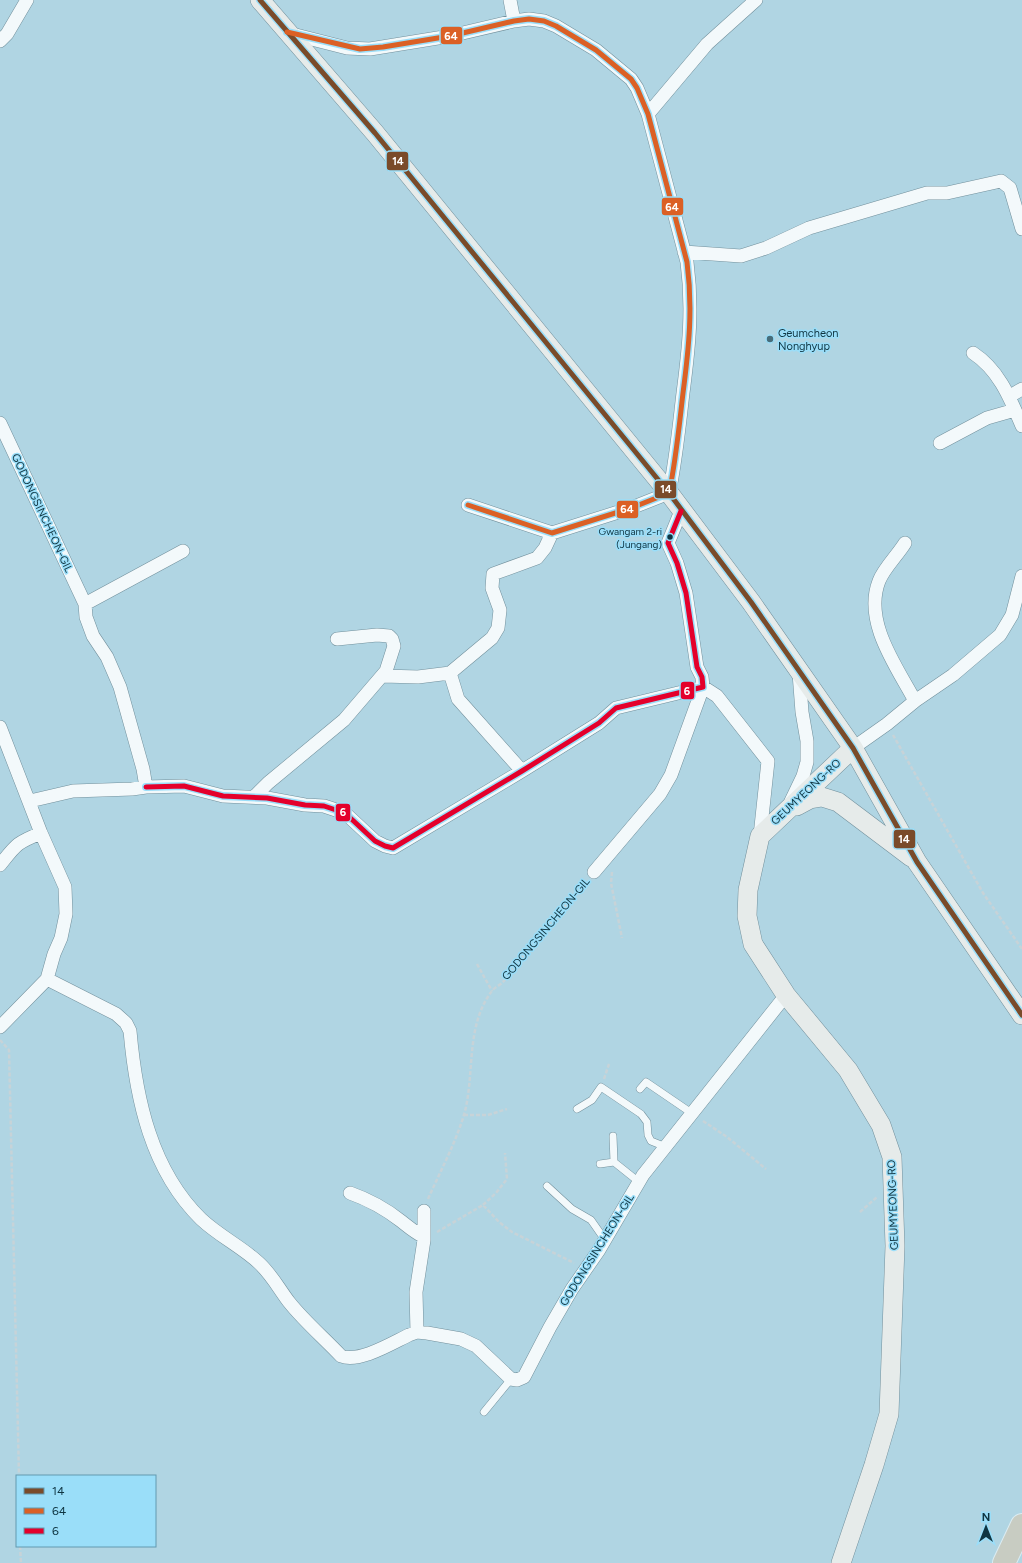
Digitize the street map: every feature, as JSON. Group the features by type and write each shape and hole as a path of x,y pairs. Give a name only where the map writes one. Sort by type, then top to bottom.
{"highway":[{"path":"1004,1563 1022,1525"}],"street":[{"path":"0,41 7,34 27,0"},
{"path":"260,0 375,133 669,493 681,511 751,602 799,673 853,748 917,862 1022,1015"},
{"path":"510,0 514,21"},
{"path":"648,114 708,44 756,0"},
{"path":"287,32 347,48 370,49 450,36 514,21 529,19 544,21 596,50 631,79 637,88 648,114 684,252 690,286 690,331 676,458 669,493"},
{"path":"684,252 740,256 766,248 809,228 927,193 947,193 1001,181 1017,192 1022,229"},
{"path":"973,353 990,367 1010,396 1022,426"},
{"path":"1010,396 1022,390"},
{"path":"940,443 987,418 1015,410"},
{"name":"GODONGSINCHEON-GIL","path":"0,423 85,604 86,617 93,636 107,657 120,687 143,769 146,787"},
{"path":"468,505 552,532 630,508 669,493"},
{"path":"30,801 73,791 184,786 223,796 254,797 305,806 324,806 345,813 375,841 393,848 599,723 616,708 703,687 702,677 697,667 686,593 677,563 668,543 681,511"},
{"path":"383,676 418,676 450,673 492,638 498,628 500,610 492,588 493,574 537,558 545,548 552,532"},
{"path":"905,543 880,579 877,588 876,612 884,643 915,701"},
{"path":"85,604 183,551"},
{"path":"853,748 887,724 915,701 972,661 1000,635 1012,615 1022,576"},
{"path":"254,797 268,783 344,720 386,671 394,646 392,639 385,635 337,639"},
{"path":"450,673 458,699 522,771"},
{"path":"785,812 803,776 807,762 807,741 802,712 799,673"},
{"name":"GODONGSINCHEON-GIL","path":"594,872 660,794 671,775 703,687"},
{"name":"GEUMYEONG-RO","path":"703,687 717,696 768,761 760,836 748,890 747,916 753,944 786,995 848,1070 881,1125 892,1157 895,1246 892,1350 888,1414 874,1465 841,1563"},
{"path":"0,727 30,801 41,833 65,887 64,927 47,979 0,1028"},
{"name":"GEUMYEONG-RO","path":"760,836 853,748"},
{"path":"785,812 810,799 822,797 838,802 917,862"},
{"path":"0,865 12,847 23,840 41,833"},
{"path":"47,979 116,1014 126,1023 130,1031 140,1105 153,1144 176,1190 201,1219 259,1263 275,1280 289,1301 341,1356 348,1359 360,1357 416,1332 461,1339 476,1346 511,1379"},
{"name":"GODONGSINCHEON-GIL","path":"511,1379 517,1380 524,1377 550,1327 584,1270 605,1240 639,1182 786,995"},
{"path":"350,1193 366,1200 402,1222 411,1231 424,1237"},
{"path":"416,1332 416,1292 424,1237 424,1211"}],"lane":[{"path":"640,1089 646,1082 693,1114"},
{"path":"577,1109 592,1100 601,1086 642,1114 647,1122 648,1135 651,1140 666,1147"},
{"path":"614,1136 614,1162"},
{"path":"600,1164 614,1162 639,1182"},
{"path":"547,1186 572,1209 591,1220 605,1240"},
{"path":"484,1412 511,1379"}],"path":[{"path":"887,724 982,893 1022,949"},
{"name":"GODONGSINCHEON-GIL","path":"424,1211 457,1136 464,1115 469,1097 472,1058 477,1024 492,991 503,982 594,872"},
{"path":"613,894 622,938"},
{"path":"477,964 492,991"},
{"path":"0,1039 9,1050 19,1475"},
{"path":"601,1086 609,1064"},
{"path":"464,1115 488,1115 507,1109"},
{"path":"693,1114 727,1137 766,1169"},
{"path":"424,1237 433,1235 461,1216 484,1205 507,1179 505,1153"},
{"path":"860,1212 878,1197 893,1194"},
{"path":"484,1205 499,1222 512,1232 556,1253 584,1270"},
{"path":"20,1547 21,1563"}],"transit line":[{"name":"14","path":"260,0 375,133 669,493 751,602 853,748 917,862 1022,1015"},
{"name":"64","path":"287,32 360,49 383,47 450,36 514,21 529,19 544,21 556,26 596,50 631,79 637,88 648,114 687,262 690,295 690,328 687,360 669,493 631,508 552,533 468,505"},
{"name":"6","path":"146,787 184,786 223,796 267,798 305,805 324,806 345,813 375,841 393,848 599,723 616,708 703,687 702,677 697,667 686,593 677,563 668,543 681,511"}],"place":[{"name":"Geumcheon Nonghyup","path":"770,339"},
{"name":"Gwangam 2-ri (Jungang)","path":"670,537"}]}
